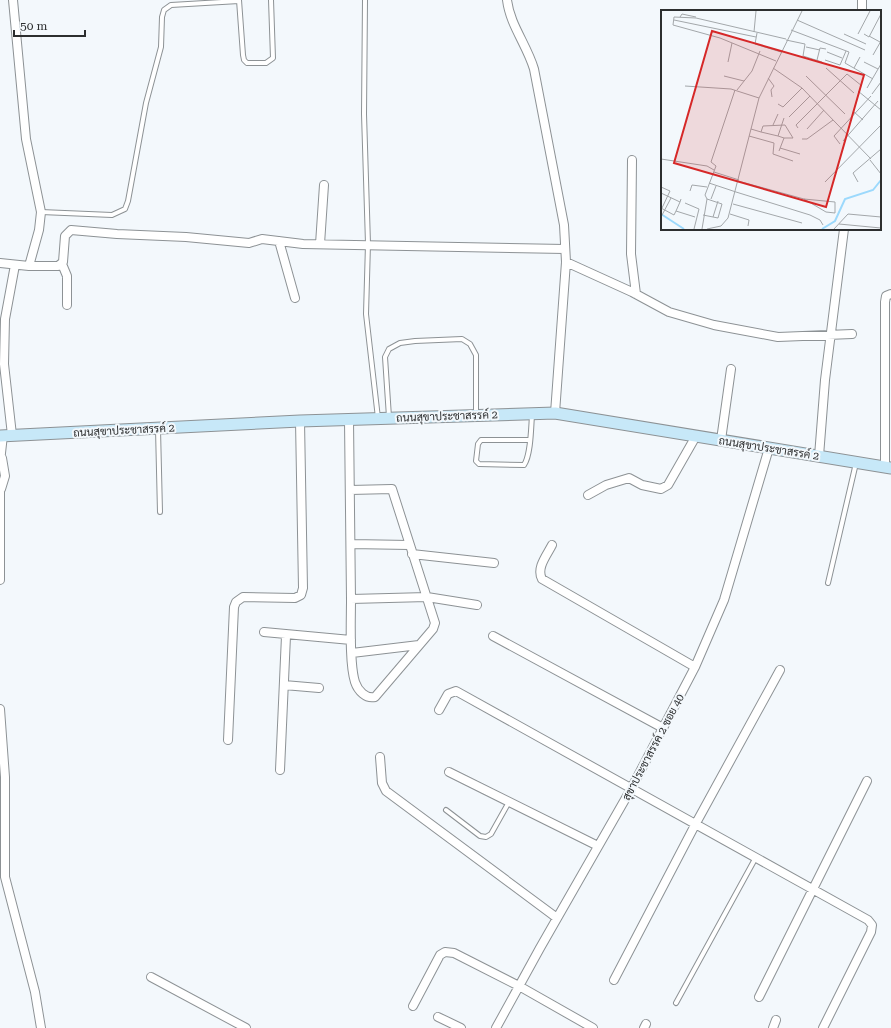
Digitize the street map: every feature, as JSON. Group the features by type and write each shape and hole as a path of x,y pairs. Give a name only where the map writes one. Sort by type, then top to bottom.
{"street":[{"path":"13,0 26,139 41,212 39,230 29,266"},
{"path":"507,0 508,12 530,57 534,69 564,225 566,262 555,413"},
{"path":"632,160 631,254 636,294"},
{"path":"320,244 324,184"},
{"path":"67,305 67,276 62,264 65,236 71,230 186,237 249,243 262,239 320,244 565,249"},
{"path":"820,456 825,380 844,230"},
{"path":"279,241 295,298"},
{"path":"566,262 636,294 669,312 714,325 778,337 852,334"},
{"path":"0,263 54,267 62,264"},
{"path":"0,580 1,487 5,476 1,460 5,435 5,319 15,265"},
{"path":"888,467 888,372 885,302 886,296 891,294"},
{"path":"722,440 731,369"},
{"name":"ถนนสุขาประชาสรรค์ 2","path":"5,435 300,421 555,413 888,467"},
{"path":"349,420 351,640 355,683 364,695 370,698 375,697 433,629 435,623 392,489 350,490"},
{"path":"228,740 231,652 234,607 236,602 244,597 295,598 301,595 303,588 300,421"},
{"path":"588,496 606,485 629,478 642,485 661,489 668,485 696,436"},
{"name":"สุขาประชาสรรค์ 2 ซอย 40","path":"496,1028 631,789 695,667 724,600 769,448"},
{"path":"350,544 409,545"},
{"path":"552,545 540,569 539,574 542,579 695,667"},
{"path":"412,554 494,563"},
{"path":"351,599 427,597 477,605"},
{"path":"264,632 286,636 351,640"},
{"path":"280,770 286,636"},
{"path":"493,636 663,728"},
{"path":"352,653 419,645"},
{"path":"614,980 695,825 780,670"},
{"path":"284,685 319,688"},
{"path":"439,710 448,694 456,692 755,859 868,920 872,925 871,932 822,1028"},
{"path":"0,709 5,777 5,877 35,992 40,1028"},
{"path":"380,758 382,784 386,791 557,918"},
{"path":"449,772 598,846"},
{"path":"759,997 813,891 866,781"},
{"path":"0,890 5,877"},
{"path":"413,1006 440,955 445,952 454,954 519,986 593,1028"},
{"path":"151,977 246,1028"},
{"path":"438,1017 461,1028"}],"lane":[{"path":"41,212 112,215 125,209 128,201 146,103 161,47 162,17 164,10 171,5 239,0 244,60 247,63 266,63 272,58 271,0"},
{"path":"365,0 364,114 368,244 366,314 384,418"},
{"path":"384,418 385,357 389,349 400,343 462,339 470,344 476,355 476,415"},
{"path":"529,440 481,440 478,444 476,461 479,464 521,467 526,462 529,440 532,414"},
{"path":"158,428 160,512"},
{"path":"828,584 856,462"},
{"path":"446,810 480,836 486,837 491,834 509,801"},
{"path":"676,1003 755,859"}]}
